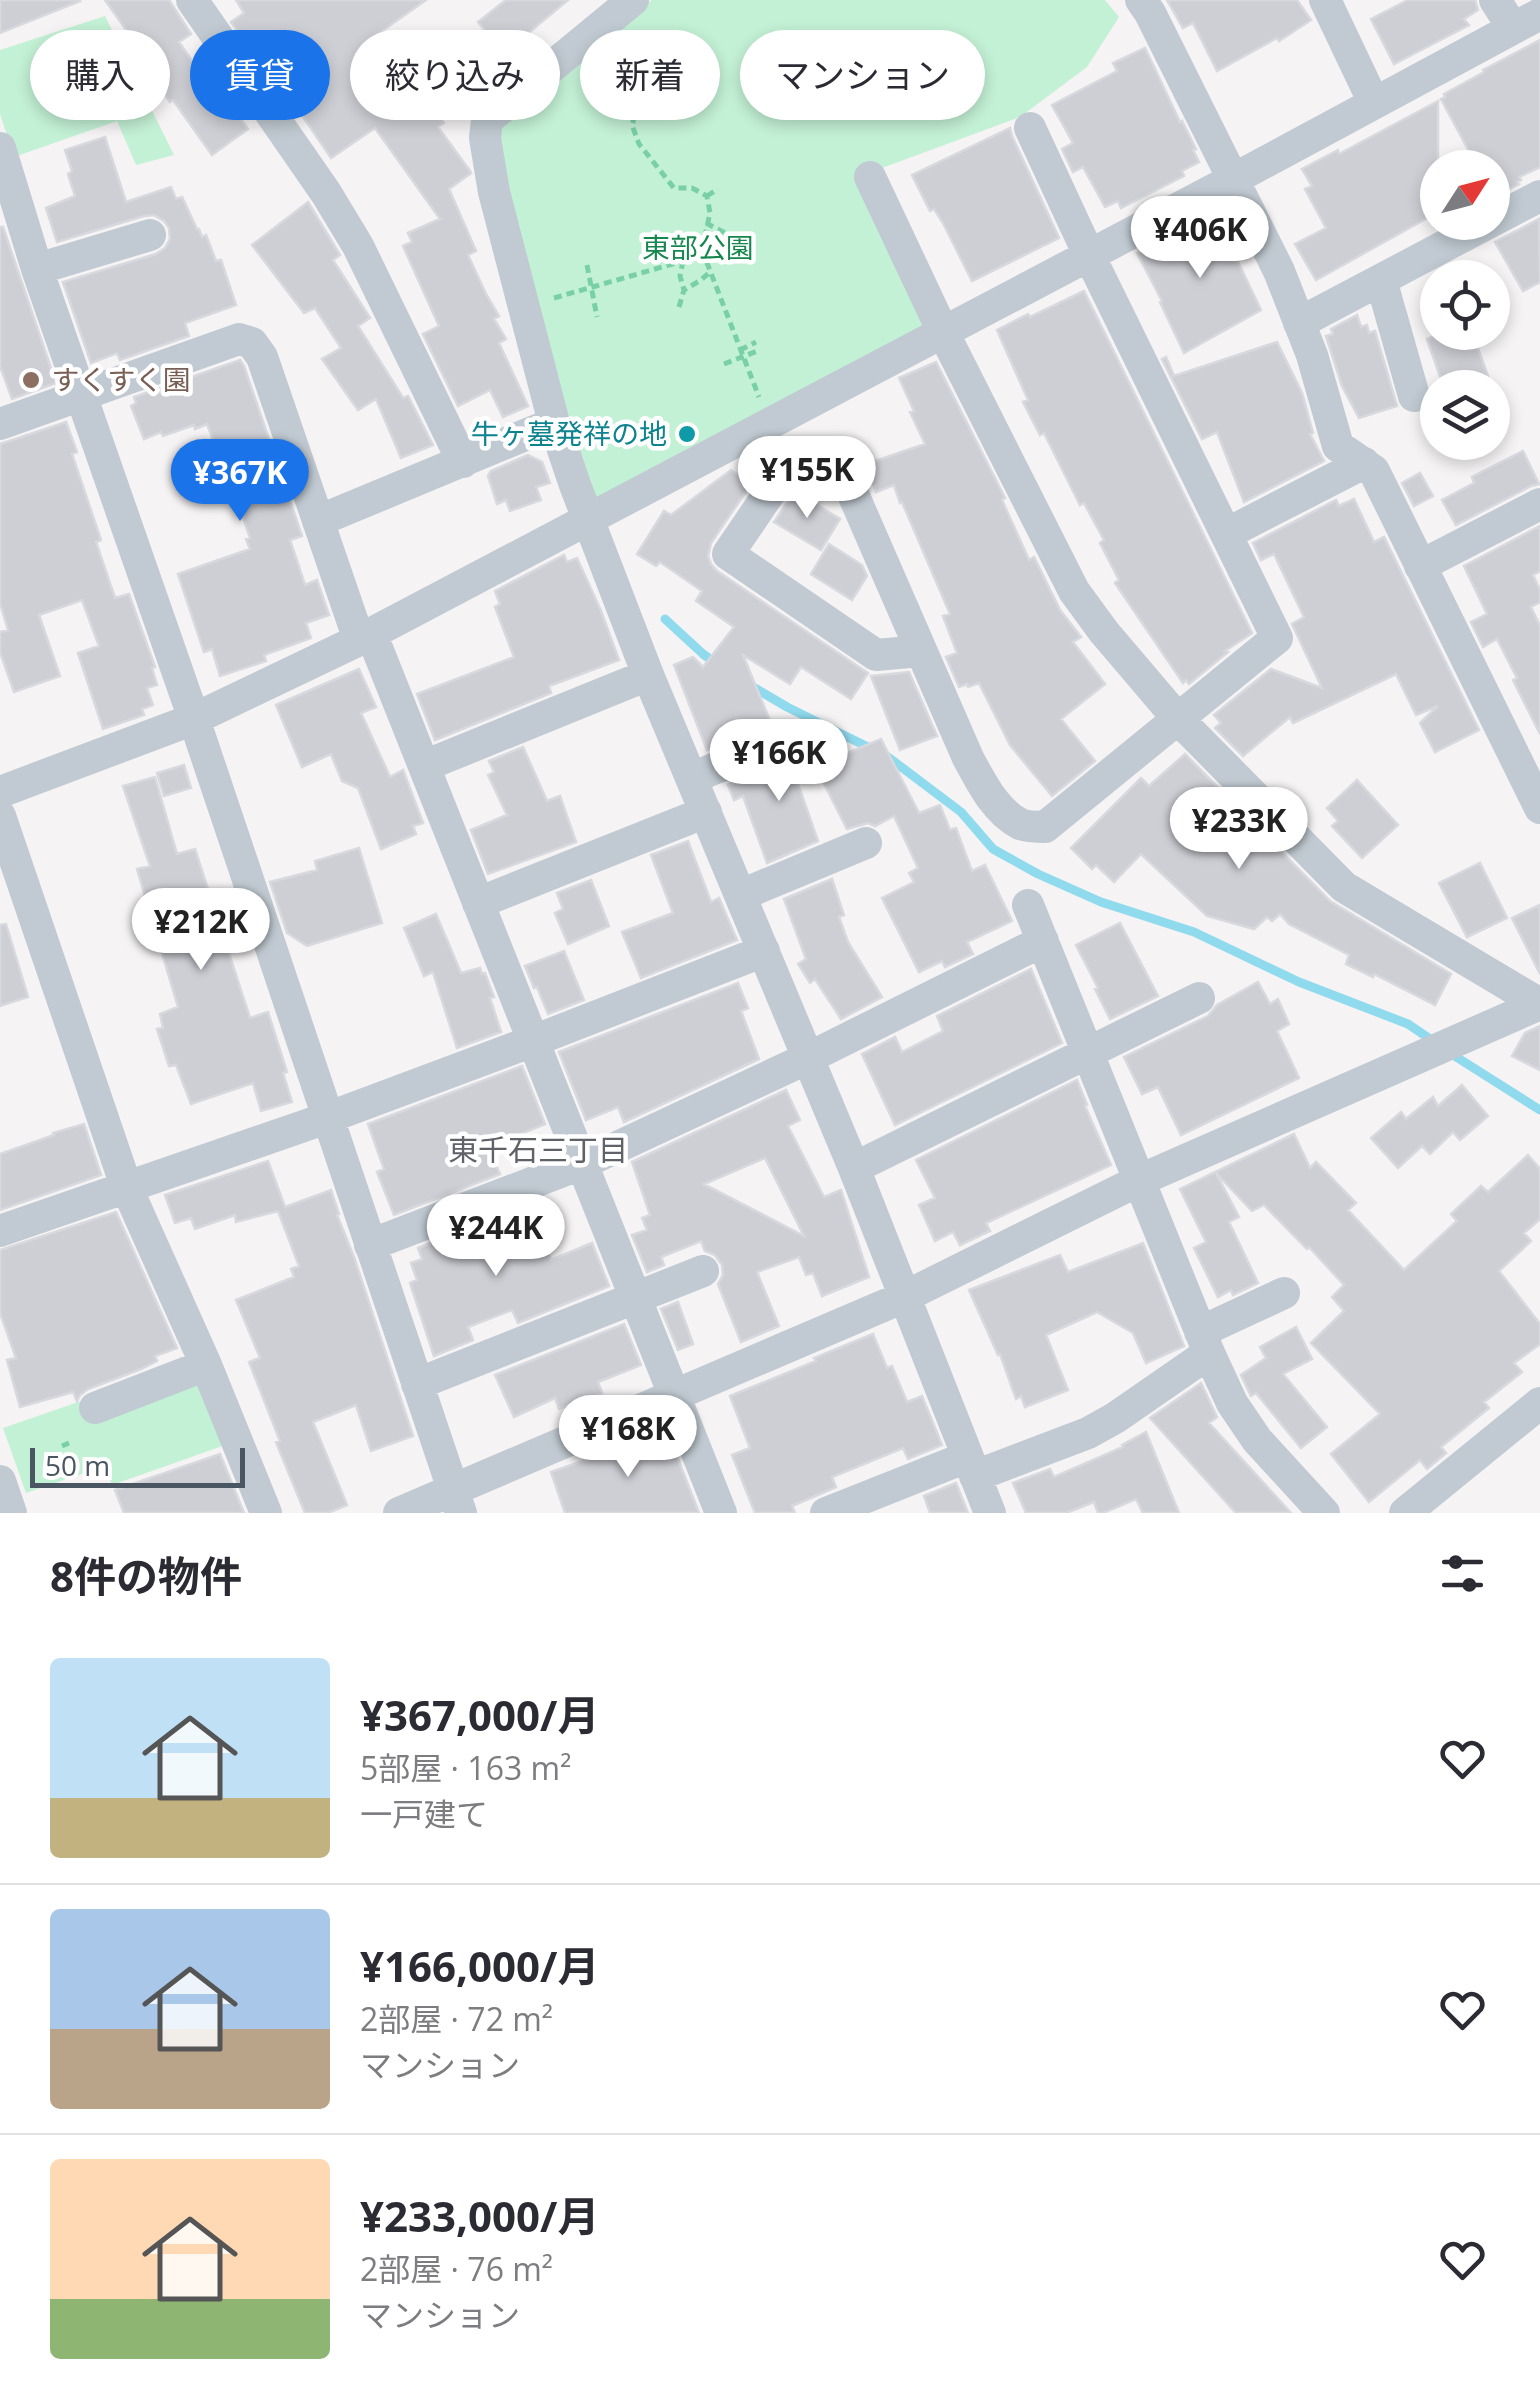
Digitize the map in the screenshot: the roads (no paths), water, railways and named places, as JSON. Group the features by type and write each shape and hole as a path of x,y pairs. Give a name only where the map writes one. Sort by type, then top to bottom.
{"street":[{"path":"192,0 326,192 358,246 463,462"},
{"path":"632,0 487,120 485,138 494,192 554,423 588,518 648,675 854,1168 990,1513"},
{"path":"1140,0 1279,270 1312,354 1338,446 1374,470 1540,808"},
{"path":"1326,0 1374,103"},
{"path":"0,792 194,719 365,636 1527,21 1495,0"},
{"path":"783,473 844,471 968,758 984,788 1001,809 1023,826 1046,827 1277,638 1030,128"},
{"path":"0,148 37,269 194,719 458,1501"},
{"path":"870,177 942,332 1074,590 1104,632 1178,720 1344,887 1540,1004"},
{"path":"1510,212 1540,196"},
{"path":"37,269 150,235"},
{"path":"1299,323 1457,240"},
{"path":"1381,280 1414,396"},
{"path":"0,424 239,339 252,343 262,357 318,521 424,766 720,1513"},
{"path":"318,521 554,423"},
{"path":"765,425 783,473"},
{"path":"1226,534 1364,464"},
{"path":"783,473 728,554 876,656 921,650"},
{"path":"1420,566 1540,504"},
{"path":"424,766 648,675"},
{"path":"692,778 778,742"},
{"path":"478,903 706,812"},
{"path":"0,816 126,1186 206,1365 266,1513"},
{"path":"742,894 866,843"},
{"path":"1028,904 1232,1403 1257,1440 1324,1513"},
{"path":"370,1244 580,1164 808,1058 1043,940"},
{"path":"0,1231 327,1118 764,951"},
{"path":"854,1168 1199,998"},
{"path":"399,1513 458,1501 672,1396 904,1297 1140,1180 1540,1004"},
{"path":"417,1384 703,1271"},
{"path":"826,1513 1088,1433 1115,1418 1205,1343 1284,1293"},
{"path":"95,1408 206,1365"},
{"path":"1405,1513 1540,1403"},
{"path":"0,1481 11,1513"}],"waterway":[{"path":"665,619 718,665"},
{"path":"748,684 888,757 961,812 993,849 1038,874 1101,902 1194,932 1299,982 1408,1024 1433,1041"},
{"path":"1450,1053 1540,1110"}],"place":[{"name":"すくすく園","path":"31,380"},
{"name":"牛ヶ墓発祥の地","path":"687,434"}],"district":[{"name":"東千石三丁目","path":"538,1151"}],"park label":[{"name":"東部公園","path":"698,248"}]}
